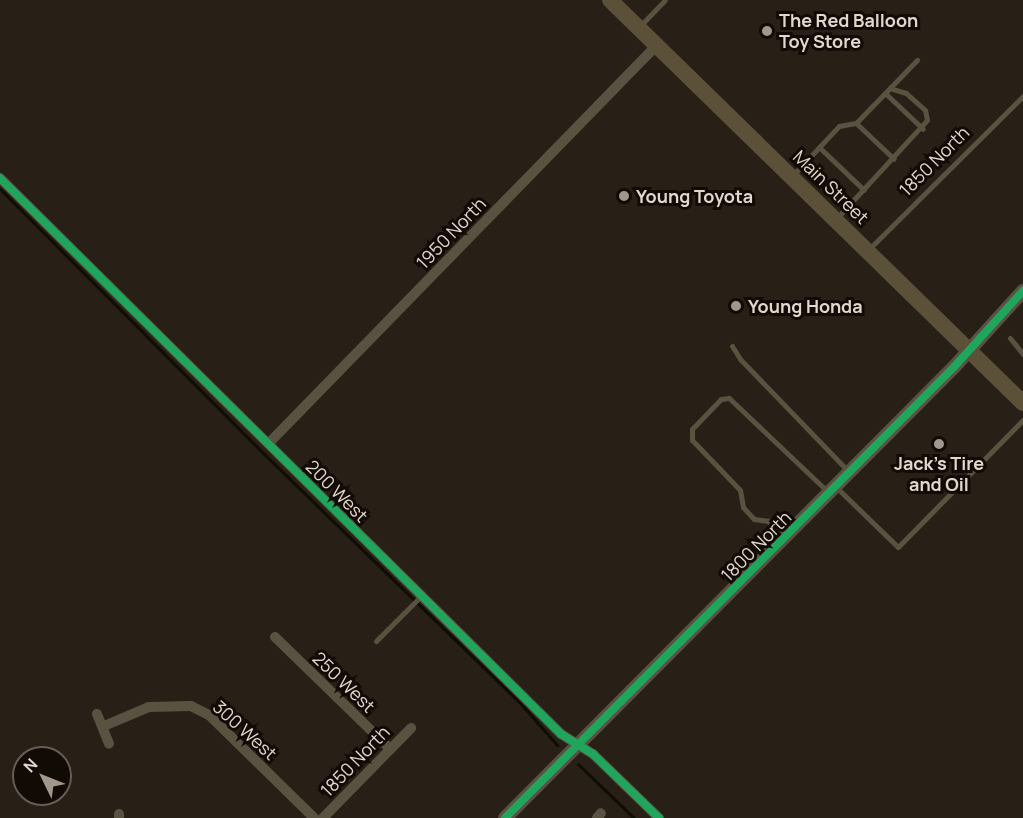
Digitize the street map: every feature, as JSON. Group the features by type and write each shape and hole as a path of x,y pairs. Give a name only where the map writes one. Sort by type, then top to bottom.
{"main road":[{"name":"Main Street","path":"610,0 1023,403"}],"street":[{"name":"1950 North","path":"269,443 656,46"},
{"name":"200 West","path":"0,178 269,443 417,600 561,734 578,743 659,818"},
{"name":"1800 North","path":"511,816 578,743 850,472 1023,291"},
{"name":"250 West","path":"275,638 390,749"},
{"name":"300 West","path":"104,726 149,707 191,706 209,715 314,818"},
{"path":"97,714 104,726 109,744"},
{"name":"1850 North","path":"323,818 411,728"}],"lane":[{"path":"638,28 665,0"},
{"path":"792,176 839,126 856,123 917,60"},
{"path":"887,91 923,129"},
{"path":"836,219 923,129 927,120 925,110 906,93 887,91"},
{"name":"1850 North","path":"868,250 1023,96"},
{"path":"856,123 894,159"},
{"path":"819,147 864,190"},
{"path":"1010,338 1023,354"},
{"path":"732,346 740,359 850,472"},
{"path":"785,537 768,521 754,519 743,507 740,490 692,440 692,429 721,399 729,398 898,547 1023,420"},
{"path":"376,641 417,600"}],"waterway":[{"path":"0,189 263,453 521,704 557,745"},
{"path":"578,764 634,818"}],"cycle path":[{"path":"0,178 561,734 593,754 659,818"},
{"path":"505,818 954,367 1023,291"}],"place":[{"name":"The Red Balloon Toy Store","path":"767,31"},
{"name":"Young Toyota","path":"624,196"},
{"name":"Young Honda","path":"736,306"},
{"name":"Jack's Tire and Oil","path":"939,444"}]}
